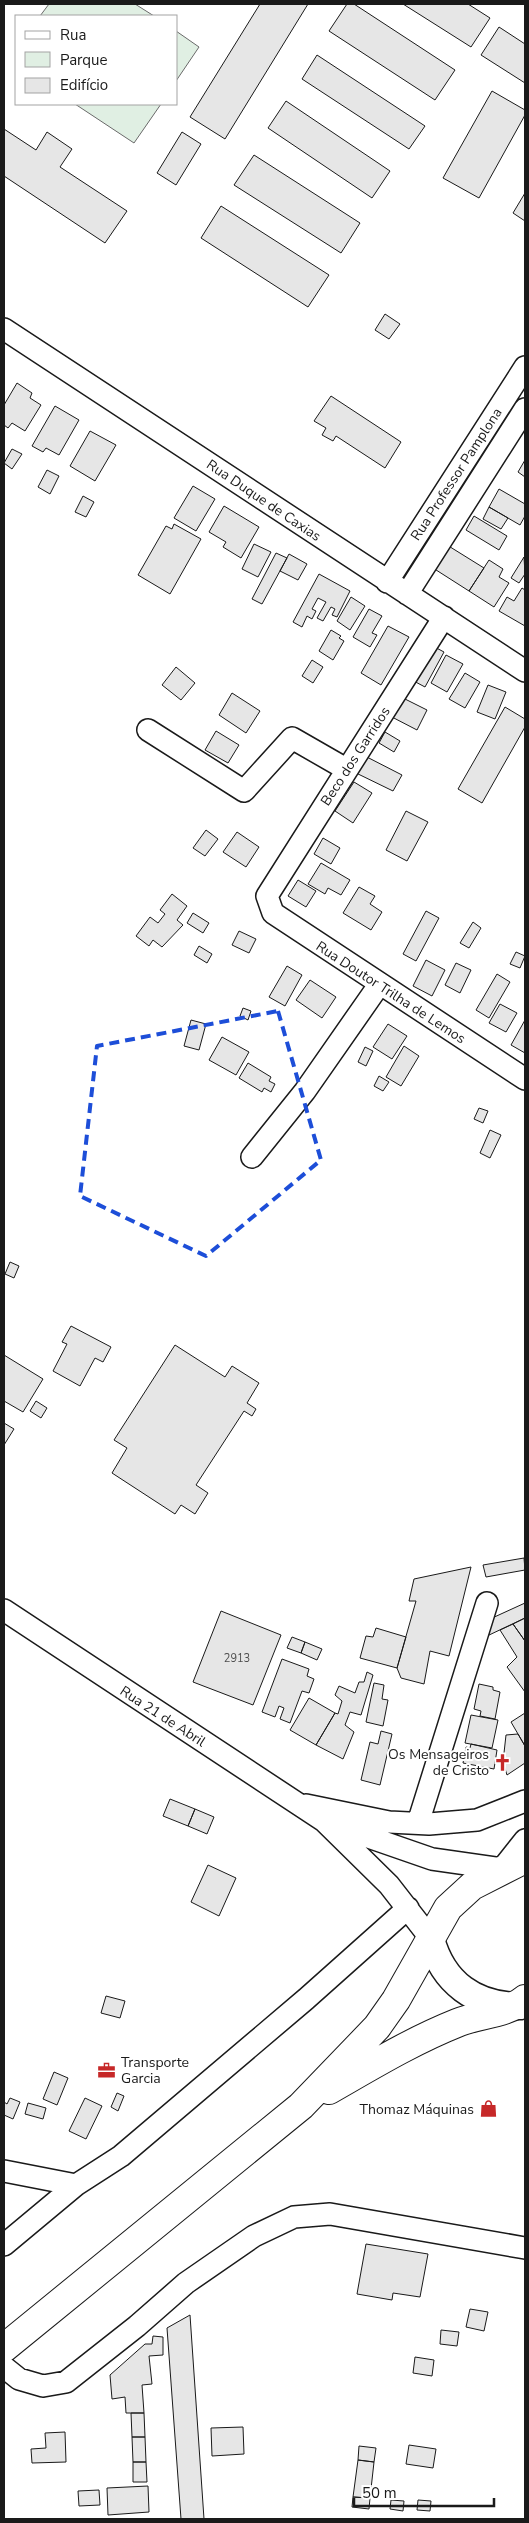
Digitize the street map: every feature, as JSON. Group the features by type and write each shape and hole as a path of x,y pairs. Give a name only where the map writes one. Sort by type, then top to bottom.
{"highway":[{"path":"4,2348 301,2106 377,2027 396,2000 448,1908 472,1886 517,1868"},
{"path":"301,2106 412,2042 459,2022 522,2004"}],"main road":[{"path":"431,1939 436,1958 450,1979 464,1989 492,2003 522,2004"}],"street":[{"name":"Rua Duque de Caxias","path":"4,329 386,582 444,617 525,671"},
{"name":"Rua Professor Pamplona","path":"386,582 525,367"},
{"name":"Rua Professor Pamplona","path":"407,594 525,409"},
{"name":"Beco dos Garridos","path":"266,896 444,617"},
{"path":"148,730 244,791 292,738 346,769"},
{"name":"Rua Doutor Trilha de Lemos","path":"266,896 273,914 525,1079"},
{"path":"252,1157 305,1091 379,985"},
{"path":"418,1823 487,1603"},
{"name":"Rua 21 de Abril","path":"4,1610 324,1821 389,1885 431,1939"},
{"path":"296,1803 389,1822 418,1823 477,1820 525,1801"},
{"name":"Rua 21 de Abril","path":"324,1821 432,1859 517,1868"},
{"path":"517,1868 525,1840"},
{"path":"4,2245 76,2185 121,2156 306,1999 408,1908"},
{"path":"4,2171 76,2185"},
{"path":"4,2367 19,2378 43,2386 66,2382 137,2326 186,2282 254,2236 294,2217 330,2214 525,2248"}],"highlighted area":[{"path":"278,1011 321,1160 206,1256 80,1196 97,1046"}],"green space":[{"path":"49,4 135,4 152,15 41,15"},
{"path":"178,32 199,47 178,78"},
{"path":"77,105 160,105 134,143"}],"building":[{"path":"260,4 308,4 225,139 190,117"},
{"path":"347,4 354,4 455,70 435,100 329,31"},
{"path":"403,4 468,4 490,18 471,47"},
{"path":"499,27 525,44 525,83 481,55"},
{"path":"317,55 425,126 409,149 302,79"},
{"path":"492,91 525,110 525,115 479,198 443,178"},
{"path":"286,101 390,171 372,198 268,128"},
{"path":"4,129 36,150 47,132 72,149 60,167 127,211 105,243 4,176"},
{"path":"182,132 201,144 176,185 157,173"},
{"path":"254,155 360,223 341,253 234,185"},
{"path":"525,193 525,221 513,213"},
{"path":"221,206 329,275 308,307 201,238"},
{"path":"385,314 400,324 389,339 375,330"},
{"path":"17,383 32,393 30,398 41,405 25,431 12,423 8,428 4,425 4,405"},
{"path":"331,396 401,442 385,468 336,436 333,441 322,435 326,428 314,421"},
{"path":"55,406 79,420 59,455 46,448 43,452 32,446"},
{"path":"90,431 116,445 95,481 70,466"},
{"path":"12,449 22,454 12,469 4,463"},
{"path":"525,460 525,477 518,472"},
{"path":"47,470 59,476 50,494 38,487"},
{"path":"193,486 215,499 196,531 174,518"},
{"path":"499,489 525,504 525,516 520,525 489,507"},
{"path":"83,496 94,502 86,517 75,512"},
{"path":"224,506 259,527 241,558 223,547 226,542 209,532"},
{"path":"489,507 508,518 501,529 483,519"},
{"path":"474,516 507,536 499,550 466,530"},
{"path":"174,524 201,539 170,594 138,575 166,526 172,529"},
{"path":"254,544 271,552 258,577 242,569"},
{"path":"447,545 484,568 469,591 433,568"},
{"path":"276,553 287,558 262,604 252,599"},
{"path":"289,554 307,564 298,580 280,571"},
{"path":"524,557 525,574 519,583 511,578"},
{"path":"489,560 503,569 499,577 509,583 494,607 469,591"},
{"path":"319,574 350,591 337,617 332,615 335,609 331,607 323,621 317,618 326,602 318,598 312,609 316,611 312,619 307,616 302,627 293,622"},
{"path":"522,588 525,590 525,626 499,611 507,597 514,601"},
{"path":"351,597 365,606 350,630 337,621"},
{"path":"369,609 382,616 372,633 377,635 370,647 353,637"},
{"path":"388,626 409,637 381,685 361,673"},
{"path":"331,630 341,636 339,638 344,641 333,660 319,651"},
{"path":"429,644 444,652 425,687 410,679"},
{"path":"446,655 463,664 447,692 431,683"},
{"path":"312,660 323,667 313,683 302,676"},
{"path":"176,667 195,683 181,700 162,685"},
{"path":"465,673 480,682 465,708 449,699"},
{"path":"488,685 506,692 495,719 477,712"},
{"path":"232,693 260,711 246,733 219,715"},
{"path":"401,697 427,710 417,730 390,716"},
{"path":"505,707 525,719 525,727 482,803 458,789"},
{"path":"216,731 239,745 228,763 205,750"},
{"path":"385,732 400,741 394,752 379,743"},
{"path":"363,755 402,775 393,791 354,772"},
{"path":"354,782 372,793 353,823 335,811"},
{"path":"406,811 428,822 407,861 386,850"},
{"path":"206,830 218,839 205,856 193,848"},
{"path":"237,832 259,847 246,867 223,852"},
{"path":"323,838 340,848 331,864 314,854"},
{"path":"321,863 350,880 341,895 328,888 325,894 308,884"},
{"path":"298,880 316,891 306,907 288,896"},
{"path":"359,887 375,896 370,904 382,912 371,930 343,913"},
{"path":"172,894 187,906 177,920 183,925 162,947 153,940 149,946 136,936 150,917 158,923 165,914 160,910"},
{"path":"426,911 439,918 416,961 403,954"},
{"path":"193,913 209,923 203,933 187,923"},
{"path":"473,922 481,928 469,948 460,943"},
{"path":"239,931 256,939 249,953 232,945"},
{"path":"199,946 212,954 207,963 194,955"},
{"path":"516,952 525,956 520,968 510,964"},
{"path":"426,960 445,970 432,996 413,986"},
{"path":"456,963 471,970 460,993 445,985"},
{"path":"287,966 302,975 285,1006 269,997"},
{"path":"497,974 510,982 489,1018 476,1010"},
{"path":"310,980 336,997 322,1018 296,1000"},
{"path":"500,1004 517,1013 506,1032 489,1023"},
{"path":"243,1008 251,1011 248,1020 240,1016"},
{"path":"191,1020 206,1024 199,1050 184,1046"},
{"path":"525,1020 525,1053 511,1045"},
{"path":"388,1024 407,1036 392,1059 373,1047"},
{"path":"222,1037 249,1052 236,1075 209,1060"},
{"path":"404,1046 419,1056 401,1086 386,1077"},
{"path":"365,1047 373,1051 366,1066 358,1062"},
{"path":"248,1063 271,1077 269,1081 275,1084 271,1092 264,1088 262,1092 239,1078"},
{"path":"379,1076 389,1082 383,1091 374,1086"},
{"path":"479,1108 488,1111 483,1123 474,1119"},
{"path":"490,1130 501,1135 490,1158 480,1153"},
{"path":"10,1262 19,1266 14,1278 5,1274"},
{"path":"71,1326 111,1347 103,1362 95,1358 80,1386 53,1371 67,1344 62,1342"},
{"path":"175,1345 225,1377 232,1366 259,1383 247,1403 256,1409 252,1416 244,1411 196,1485 208,1493 195,1514 181,1505 175,1514 112,1473 127,1448 114,1440"},
{"path":"4,1355 43,1379 23,1412 4,1401"},
{"path":"36,1401 47,1408 41,1418 30,1411"},
{"path":"4,1423 14,1429 4,1445"},
{"path":"524,1558 525,1570 486,1577 483,1565"},
{"path":"471,1567 449,1656 430,1651 424,1684 401,1678 397,1668 416,1601 409,1601 414,1579"},
{"path":"525,1603 525,1618 487,1636 490,1619"},
{"path":"221,1611 281,1635 253,1705 193,1682"},
{"path":"525,1618 525,1641 513,1624"},
{"path":"513,1624 525,1641 525,1692 507,1667 517,1657 500,1630"},
{"path":"376,1628 406,1637 397,1668 360,1658 366,1636 373,1637"},
{"path":"292,1637 305,1642 301,1653 287,1648"},
{"path":"305,1642 322,1649 317,1660 301,1653"},
{"path":"282,1659 309,1669 307,1676 314,1679 309,1693 302,1691 290,1723 280,1719 284,1708 279,1706 275,1717 262,1712"},
{"path":"367,1672 373,1675 361,1715 350,1712 345,1725 354,1732 343,1759 316,1745 335,1713 338,1714 342,1701 335,1695 339,1686 355,1693 359,1682 364,1682"},
{"path":"374,1683 384,1685 382,1699 388,1700 383,1726 366,1722"},
{"path":"479,1684 493,1687 493,1690 500,1692 495,1719 480,1716 481,1711 474,1709"},
{"path":"309,1698 335,1713 316,1745 290,1730"},
{"path":"525,1713 525,1746 511,1722"},
{"path":"471,1715 498,1720 492,1748 465,1743"},
{"path":"381,1731 392,1734 380,1785 361,1780 370,1742 378,1744"},
{"path":"518,1734 525,1746 525,1763 507,1775 503,1762 506,1735"},
{"path":"471,1744 497,1750 494,1769 463,1763 466,1747 470,1748"},
{"path":"170,1799 195,1809 188,1826 163,1816"},
{"path":"195,1809 214,1817 207,1834 188,1826"},
{"path":"208,1865 236,1878 219,1916 191,1902"},
{"path":"106,1996 125,2001 120,2018 101,2013"},
{"path":"54,2072 68,2078 57,2105 43,2099"},
{"path":"117,2093 124,2096 118,2111 111,2107"},
{"path":"10,2098 20,2102 13,2119 4,2115 4,2102 7,2104"},
{"path":"85,2098 102,2106 86,2139 69,2131"},
{"path":"28,2103 46,2108 43,2119 25,2114"},
{"path":"366,2244 428,2254 420,2297 393,2293 392,2300 357,2294"},
{"path":"470,2309 488,2312 484,2331 466,2327"},
{"path":"190,2315 204,2519 181,2519 167,2328"},
{"path":"441,2330 459,2332 457,2346 440,2344"},
{"path":"153,2336 163,2337 163,2355 149,2356 152,2384 142,2385 144,2413 126,2413 125,2397 112,2399 110,2375 145,2344 152,2344"},
{"path":"415,2357 434,2360 432,2376 413,2373"},
{"path":"131,2413 144,2413 145,2437 132,2437"},
{"path":"243,2427 244,2454 212,2456 211,2428"},
{"path":"65,2432 66,2462 32,2463 31,2449 46,2448 45,2433"},
{"path":"132,2437 145,2437 146,2462 133,2462"},
{"path":"409,2445 436,2449 433,2468 406,2464"},
{"path":"359,2446 376,2448 374,2462 358,2460"},
{"path":"358,2460 374,2462 370,2498 353,2497"},
{"path":"133,2462 146,2462 147,2482 133,2482"},
{"path":"148,2486 149,2512 108,2515 107,2488"},
{"path":"99,2490 100,2505 79,2506 78,2491"},
{"path":"353,2497 370,2498 369,2509 352,2507"},
{"path":"391,2500 404,2501 403,2511 390,2509"},
{"path":"418,2500 431,2501 430,2511 417,2510"}],"place":[{"name":"Os Mensageiros de Cristo","path":"503,1762"},
{"name":"Transporte Garcia","path":"107,2070"},
{"name":"Thomaz Máquinas","path":"488,2109"}]}
